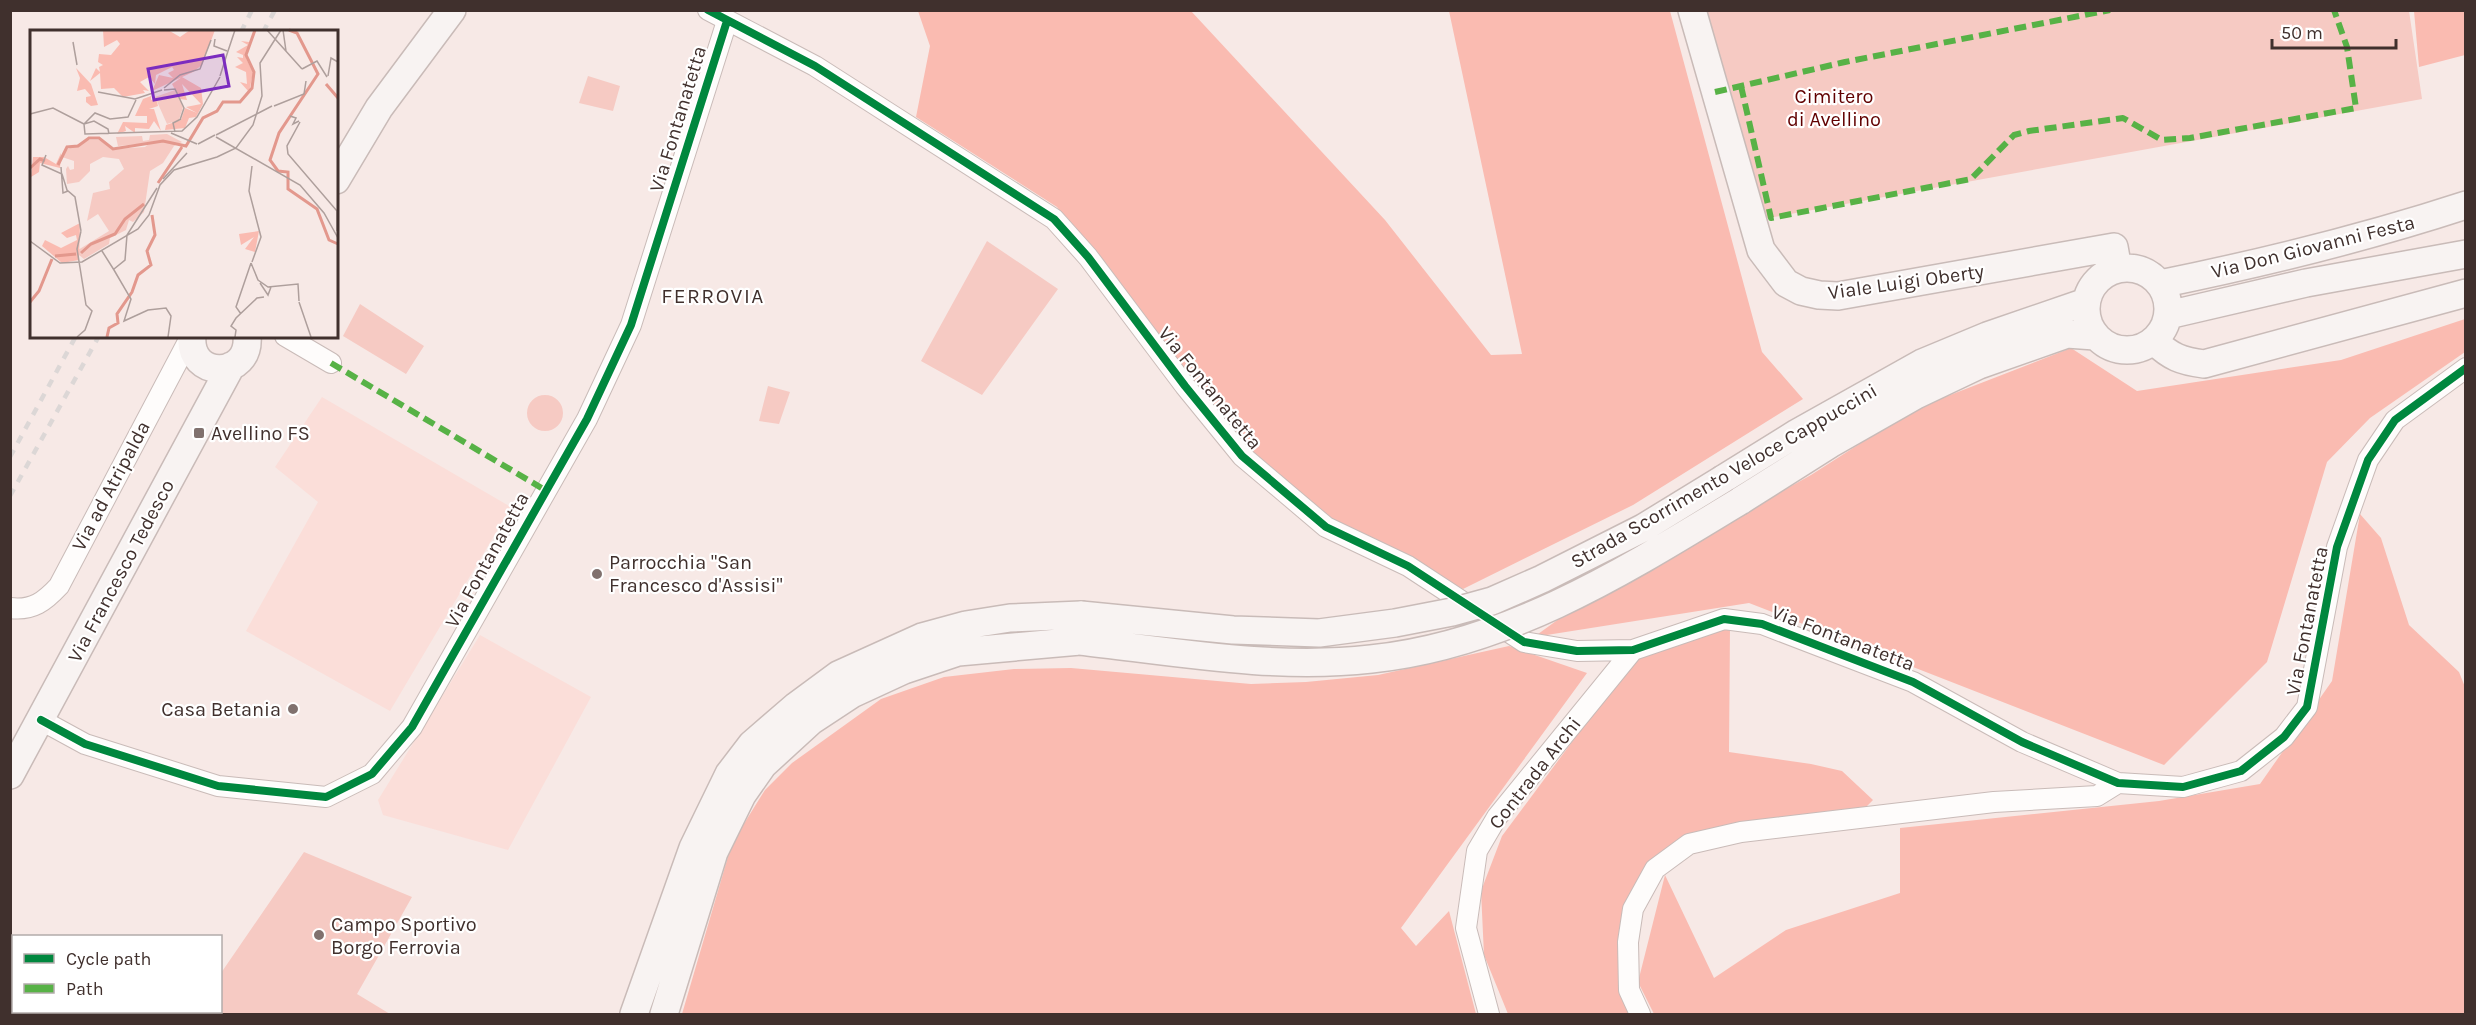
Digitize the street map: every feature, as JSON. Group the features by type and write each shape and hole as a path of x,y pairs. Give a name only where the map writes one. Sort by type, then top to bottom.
{"main road":[{"path":"338,177 379,108 452,10"},
{"name":"Viale Luigi Oberty","path":"1692,10 1761,250 1786,283 1801,291 1838,296 2114,247 2118,269"},
{"name":"Via Don Giovanni Festa","path":"2160,284 2247,266 2383,232 2466,206"},
{"name":"Via Don Giovanni Festa","path":"2168,315 2306,283 2466,254"},
{"path":"2118,269 2141,271 2160,284 2165,294 2168,315 2161,334 2154,341 2143,347 2117,350 2095,336 2086,314 2086,302 2097,281 2107,273 2118,269"},
{"path":"2154,341 2169,355 2204,364 2466,293"},
{"name":"Strada Scorrimento Veloce Cappuccini","path":"664,1014 714,852 742,795 763,765 811,722 852,694 904,670 958,652 1081,628 1319,633 1395,623 1492,602 1643,528 1797,433 1922,363 1987,336 2086,302"},
{"name":"Strada Scorrimento Veloce Cappuccini","path":"634,1014 693,848 729,774 752,744 796,706 838,675 922,637 966,625 1010,618 1081,628 1256,659 1312,662 1372,659 1440,646 1488,633 1544,612 1618,573 1740,501 1830,444 1897,406 1979,365 2067,334 2095,336"},
{"path":"205,354 244,355 248,338"},
{"name":"Via Francesco Tedesco","path":"10,775 212,400 205,354"}],"street":[{"name":"Via Fontanatetta","path":"708,10 814,66 1054,219 1088,257 1185,386 1242,456 1326,527 1408,566 1524,642 1577,651 1633,650 1724,619 1762,624 1913,682 2022,742 2118,783 2183,787 2241,771 2284,737 2307,707 2337,547 2368,460 2395,420 2466,368"},
{"name":"Via Fontanatetta","path":"41,720 85,744 218,786 326,797 372,774 412,727 594,403 631,326 727,21"},
{"path":"288,338 331,363"},
{"name":"Via ad Atripalda","path":"10,608 29,608 44,602 59,586 169,376 183,364 205,354"},
{"name":"Contrada Archi","path":"1489,1014 1466,928 1478,851 1497,817 1633,650"},
{"path":"1640,1014 1629,990 1628,942 1633,909 1655,869 1689,844 1741,832 1994,802 2097,796 2118,783"}],"shaded area":[{"path":"918,11 1191,11 1385,220 1491,355 1522,354 1449,11 1670,11 1762,352 1803,399 1633,505 1463,589 1328,518 1243,443 1057,207 916,117 930,46"},
{"path":"2414,11 2465,11 2465,55 2419,67"},
{"path":"2465,319 2465,352 2370,418 2327,462 2267,662 2164,765 1749,603 1534,637 1578,605 1811,475 1914,409 2071,348 2137,391 2341,360"},
{"path":"322,397 511,507 390,711 246,631 318,502 275,467"},
{"path":"2360,514 2381,538 2409,625 2459,672 2465,687 2465,1014 1654,1014 1638,982 1665,875 1714,978 1786,930 1900,893 1900,828 2159,801 2260,784 2332,681"},
{"path":"1730,626 1729,752 1842,771 1873,800 1860,813 1717,828 1636,884 1624,994 1629,1014 1508,1014 1484,955 1481,891 1502,836 1633,660"},
{"path":"480,635 591,697 508,850 383,815 378,800"},
{"path":"1509,646 1587,673 1401,928 1416,946 1449,911 1476,1014 682,1014 732,843 765,790 792,763 881,699 944,677 1014,669 1071,668 1251,684 1306,682 1378,675"}],"green space":[{"name":"Cimitero di Avellino","path":"1707,11 2409,11 2422,99 1763,219"},
{"path":"588,76 620,86 613,111 579,103"},
{"path":"987,241 1058,289 982,395 921,361"},
{"path":"360,304 424,346 406,374 343,336"},
{"path":"768,386 790,392 779,424 759,421"},
{"path":"545,395 557,401 563,413 557,425 545,431 533,425 527,413 533,401"},
{"name":"Campo Sportivo Borgo Ferrovia","path":"304,852 412,897 357,994 390,1014 191,1014 222,1013 222,972"}],"railway":[{"path":"242,30 252,10"},
{"path":"264,30 275,10"},
{"path":"10,457 75,338"},
{"path":"10,496 98,338"}],"marked path":[{"path":"1715,92 1845,62 2110,10"},
{"path":"1741,86 1771,218 1971,179 2014,135 2029,131 2123,118 2162,140 2190,138 2356,108 2347,47 2334,10"},
{"path":"331,363 545,490"}],"cycle path":[{"path":"708,10 815,66 1054,219 1088,257 1185,386 1242,456 1326,527 1408,566 1524,642 1577,651 1633,650 1724,619 1762,624 1913,682 2022,742 2118,783 2183,787 2241,771 2284,737 2307,707 2337,547 2368,460 2395,420 2466,368"},
{"path":"41,720 85,744 218,786 326,797 372,774 412,727 587,419 631,325 727,21"}],"place":[{"name":"Avellino FS","path":"199,433"},
{"name":"Parrocchia \"San Francesco d'Assisi\"","path":"597,574"},
{"name":"Casa Betania","path":"293,709"},
{"name":"Campo Sportivo Borgo Ferrovia","path":"319,935"}],"district":[{"name":"FERROVIA","path":"713,296"}]}
